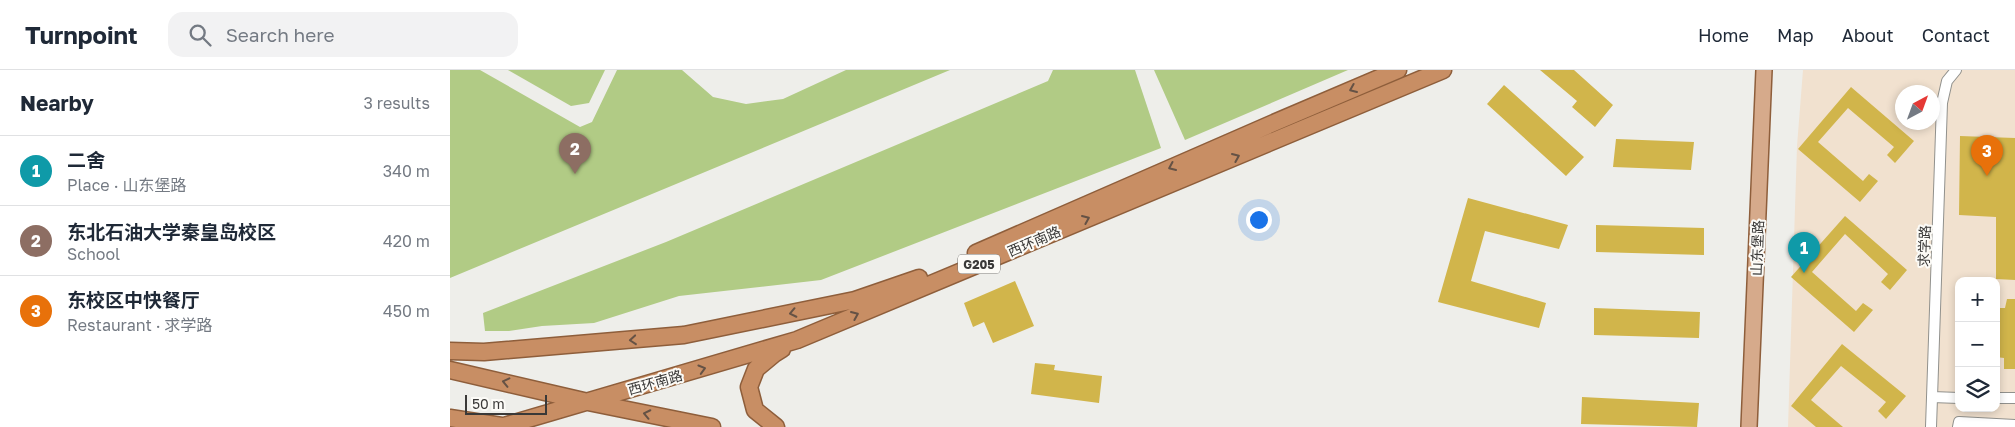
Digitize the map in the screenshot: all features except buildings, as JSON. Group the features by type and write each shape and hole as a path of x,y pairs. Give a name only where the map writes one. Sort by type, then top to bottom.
{"highway":[{"name":"西环南路","path":"450,351 484,352 684,335 855,300 925,276 1398,70"},
{"name":"西环南路","path":"506,427 798,340 1443,70"},
{"path":"776,427 755,410 749,387 756,370 774,354 798,340"},
{"path":"450,370 588,402 712,427"},
{"path":"450,418 506,427"}],"main road":[{"name":"山东堡路","path":"1749,427 1764,70"}],"street":[{"name":"求学路","path":"1931,427 1942,103 1947,81 1956,70"},
{"path":"1932,397 1955,398"},
{"path":"2000,398 2015,398"},
{"path":"1958,427 1959,422 2015,425"}],"shaded area":[{"path":"1803,70 2015,70 2015,427 1788,427 1797,146"}],"green space":[{"path":"450,70 480,70 580,127 592,122 617,70 682,70 713,97 746,104 783,99 846,70 950,70 450,278"},
{"path":"508,70 605,70 589,103 571,106"},
{"path":"1053,70 1135,70 1161,148 821,280 679,296 594,323 542,326 509,331 485,331 483,313 666,242 1048,81"},
{"path":"1154,70 1348,70 1185,140"}],"place":[{"name":"东北石油大学秦皇岛校区","path":"575,174"},
{"name":"东校区中快餐厅","path":"1987,176"},
{"name":"二舍","path":"1804,273"}]}
